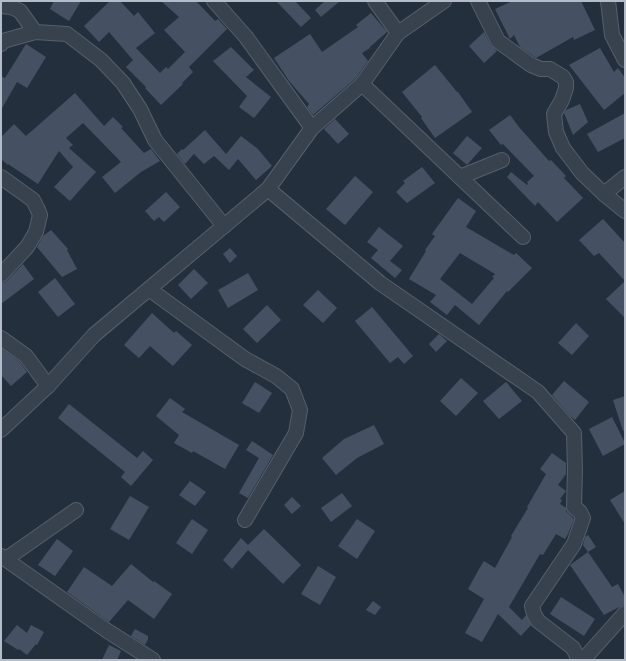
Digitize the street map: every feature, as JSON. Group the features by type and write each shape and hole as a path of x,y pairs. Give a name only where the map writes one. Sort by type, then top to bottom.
{"street":[{"path":"214,1 246,37 312,128"},
{"path":"375,1 398,33"},
{"path":"1,430 48,386 94,334 268,189 312,128 362,84 398,33 444,1"},
{"path":"478,1 498,41 531,65 541,69 550,69 563,77 566,82 566,88 562,100 554,114 556,132 563,148 582,173 625,212"},
{"path":"608,1 612,35 625,60"},
{"path":"1,6 12,7 20,11 36,32"},
{"path":"1,44 3,41 36,32 67,34 101,60 123,83 140,109 155,140 224,226"},
{"path":"362,84 523,237"},
{"path":"460,178 502,160"},
{"path":"1,177 33,200 40,215 36,232 28,247 1,276"},
{"path":"604,194 625,177"},
{"path":"268,189 380,283 538,392 574,433 574,507 580,512 583,518 574,544 532,606 538,621 573,648 580,660"},
{"path":"149,289 245,359 276,376 292,389 300,410 296,433 245,520"},
{"path":"1,338 26,356 48,386"},
{"path":"76,510 4,558 106,630 153,660"},
{"path":"583,660 625,613"}],"building":[{"path":"54,1 81,1 69,21 50,9"},
{"path":"110,1 120,1 134,16 138,12 155,33 136,48 160,73 166,67 168,69 185,52 164,30 179,17 161,1 196,1 215,21 218,19 227,29 189,67 193,72 161,105 126,67 133,60 109,32 99,42 84,26"},
{"path":"276,1 295,1 311,18 301,27"},
{"path":"325,1 340,1 321,17 315,10"},
{"path":"512,1 581,1 595,30 574,40 573,37 536,58 520,47 514,35 510,39 495,9"},
{"path":"371,13 387,32 370,48 362,53 368,61 356,78 313,115 307,107 309,104 289,81 274,58 310,34 322,52 358,27 356,25"},
{"path":"484,32 491,45 497,51 484,63 469,46"},
{"path":"26,44 46,57 27,88 17,82 1,110 1,76 5,78"},
{"path":"231,47 254,70 246,77 271,97 254,118 239,107 247,96 213,61"},
{"path":"600,48 614,72 618,68 625,78 625,93 604,110 569,65"},
{"path":"435,65 458,92 472,112 435,138 421,118 422,117 402,92"},
{"path":"75,93 104,126 113,117 144,153 151,149 160,161 141,172 115,193 102,177 121,162 83,123 66,138 73,145 69,148 96,172 70,201 54,187 73,167 59,151 38,184 1,159 1,137 14,124 26,136"},
{"path":"580,104 588,122 573,135 564,113 566,110"},
{"path":"625,113 625,138 598,152 587,134"},
{"path":"510,115 549,161 551,160 566,176 564,178 583,198 557,222 538,202 535,206 507,177 511,172 527,185 527,182 534,176 503,144 501,145 489,130"},
{"path":"335,119 349,134 338,144 324,129"},
{"path":"205,130 226,154 241,136 258,149 272,166 256,180 238,159 229,170 214,156 204,164 194,154 185,164 177,154"},
{"path":"467,136 482,148 467,165 453,153"},
{"path":"422,167 435,183 407,203 396,192 405,183 403,181"},
{"path":"355,176 373,192 345,225 326,209"},
{"path":"166,192 180,207 164,222 159,217 154,221 145,211"},
{"path":"458,198 476,211 466,227 514,255 516,253 532,268 508,292 507,291 479,325 455,305 447,315 430,302 436,295 409,279 426,251 425,250 435,236 432,234","holes":["460,253 495,274 492,277 494,278 472,304 440,279"]},
{"path":"603,219 625,243 625,281 599,253 594,256 579,240"},
{"path":"379,227 403,246 390,261 402,270 395,278 371,258 378,250 367,242"},
{"path":"51,230 68,249 67,250 77,269 62,277 37,247 43,236"},
{"path":"230,248 237,256 230,263 223,254"},
{"path":"23,264 34,279 1,304 1,283 7,281"},
{"path":"194,269 208,283 191,299 178,285"},
{"path":"248,273 258,290 228,308 218,290"},
{"path":"55,278 75,304 58,317 38,292"},
{"path":"625,281 625,318 606,299"},
{"path":"318,290 337,308 323,323 303,305"},
{"path":"267,305 281,320 257,343 243,329"},
{"path":"372,307 413,356 404,364 398,357 390,363 355,321"},
{"path":"152,313 174,333 176,331 192,345 173,366 150,346 139,358 124,345"},
{"path":"576,323 589,336 572,355 558,343"},
{"path":"439,334 447,341 436,352 429,344"},
{"path":"1,348 20,362 27,372 11,386 1,375"},
{"path":"461,378 478,393 456,416 440,401"},
{"path":"564,381 589,402 575,420 552,395"},
{"path":"255,382 272,393 259,413 242,403"},
{"path":"506,382 522,401 499,419 483,401"},
{"path":"625,396 625,430 623,431 613,400"},
{"path":"170,398 185,409 182,412 239,445 225,469 193,451 192,453 174,443 179,435 156,416"},
{"path":"69,404 137,458 143,451 153,460 131,486 121,477 125,472 58,418"},
{"path":"612,417 625,444 603,456 589,429"},
{"path":"374,425 384,444 357,458 336,475 322,458 344,439"},
{"path":"252,441 273,455 248,498 239,493 259,458 246,450"},
{"path":"552,453 566,463 566,474 558,485 566,491 560,499 562,500 560,504 566,508 566,511 574,519 565,539 556,534 543,555 540,554 509,607 522,620 526,615 531,625 521,636 498,614 482,642 465,633 484,599 468,589 484,561 495,568 546,474 540,469"},
{"path":"190,481 206,492 195,506 179,495"},
{"path":"625,491 625,524 610,500"},
{"path":"342,493 352,506 331,522 321,508"},
{"path":"130,496 149,507 129,540 110,529"},
{"path":"292,497 301,506 292,514 284,505"},
{"path":"192,519 208,530 192,554 176,543"},
{"path":"357,519 375,531 357,559 338,546"},
{"path":"264,529 301,565 283,584 248,550 232,569 223,560 241,538 248,545"},
{"path":"588,535 596,547 588,552 583,545 585,537"},
{"path":"57,539 73,551 55,576 38,565"},
{"path":"588,552 612,587 618,584 625,597 625,604 604,615 570,565"},
{"path":"131,564 153,582 154,581 172,594 154,619 128,600 109,622 67,592 84,567 112,586"},
{"path":"318,566 336,577 320,605 301,594"},
{"path":"561,597 595,619 584,636 550,614"},
{"path":"373,601 381,607 375,615 366,610"},
{"path":"17,625 27,633 31,625 44,632 37,645 36,644 27,655 4,641"},
{"path":"135,629 148,636 145,645 131,636"},
{"path":"109,645 121,651 117,660 102,660"}]}
